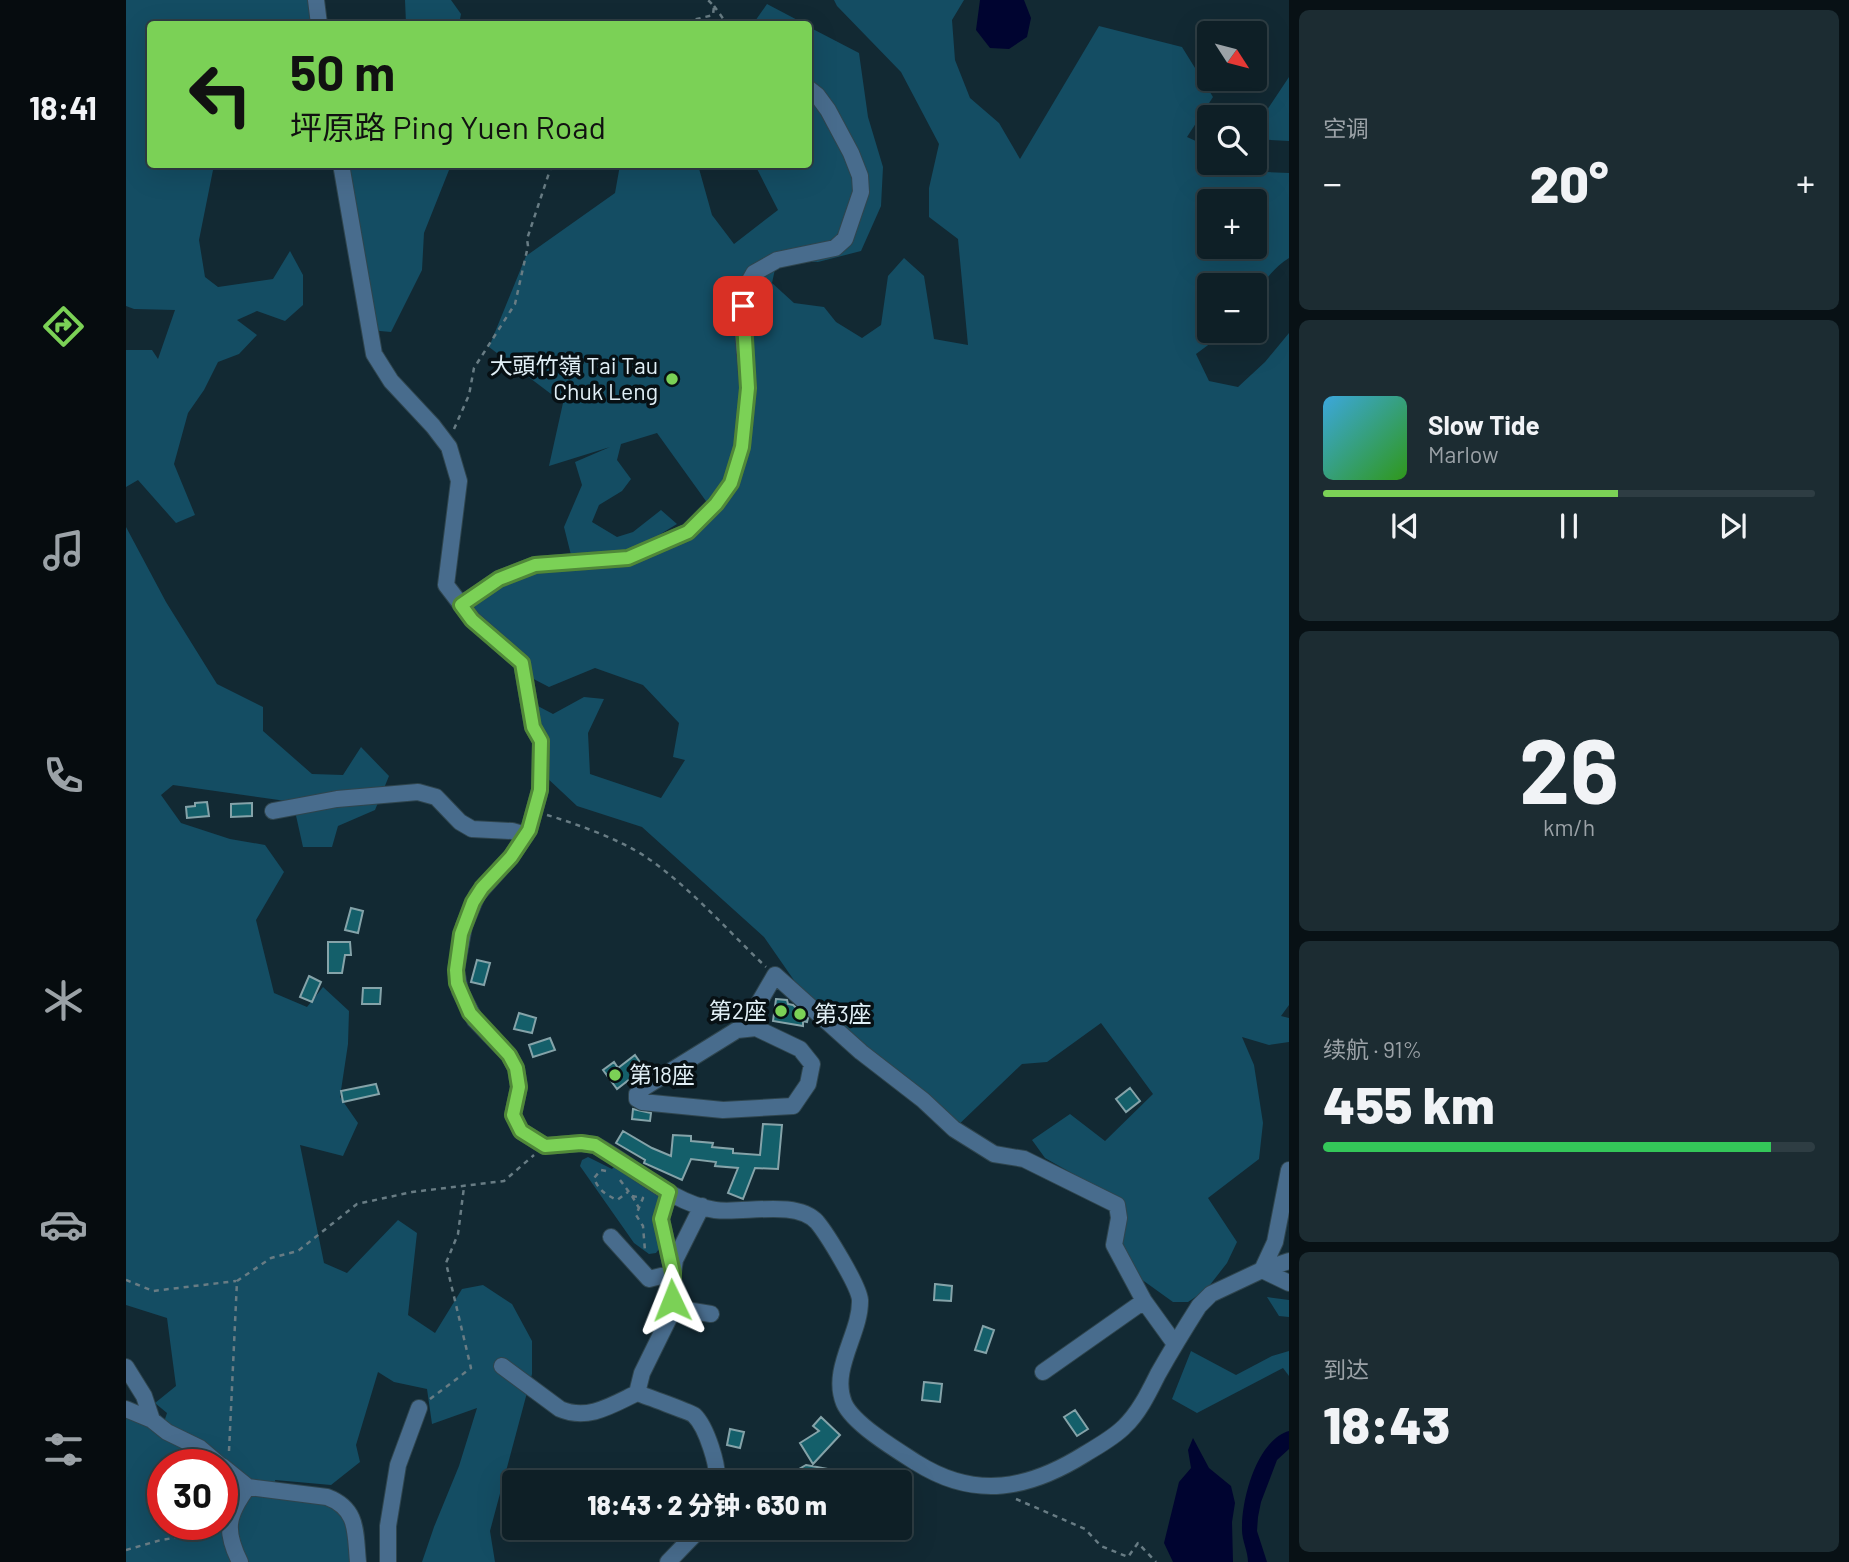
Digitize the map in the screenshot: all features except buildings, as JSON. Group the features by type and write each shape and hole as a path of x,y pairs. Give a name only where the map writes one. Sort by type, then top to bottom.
{"street":[{"path":"316,0 319,21"},
{"path":"461,605 499,579 535,565 628,558 688,532 716,504 731,483 742,447 748,388 742,321 745,289 754,273 777,260 835,248 845,239 861,192 860,176 851,153 828,110 812,92"},
{"path":"342,168 374,354 391,381 447,444 459,481 446,585 472,620 522,663 533,727 541,741 540,790 526,835 473,902 461,934 456,977 462,999 470,1013 509,1055 516,1068 519,1087 513,1115 515,1123 526,1135 545,1146 581,1143 595,1145 669,1192 702,1206 715,1210 784,1210 809,1214 819,1224 858,1289 860,1299 859,1314 843,1368 841,1387 844,1403 861,1423 929,1470 967,1484 1015,1485 1038,1479 1071,1463 1125,1427 1144,1400 1199,1306 1211,1294 1262,1270 1289,1261"},
{"path":"274,811 337,799 418,792 436,797 460,822 472,829 512,831 526,835"},
{"path":"756,1028 757,1006 775,975 861,1052 923,1100 954,1129 994,1154 1024,1159 1117,1205 1119,1218 1114,1245 1144,1301 1175,1344"},
{"path":"756,1028 800,1049 812,1064 808,1084 793,1106 723,1110 642,1102 637,1099 637,1094 645,1087 737,1030 756,1028"},
{"path":"1262,1270 1275,1242 1289,1170"},
{"path":"637,1393 642,1373 674,1308 673,1273 661,1219 669,1192"},
{"path":"673,1273 682,1245 702,1206"},
{"path":"611,1237 649,1279 673,1273"},
{"path":"1262,1270 1289,1283"},
{"path":"1043,1372 1144,1301"},
{"path":"674,1308 711,1314"},
{"path":"502,1366 560,1409 570,1413 586,1415 637,1393 693,1414 704,1430 718,1470"},
{"path":"126,1367 144,1396 152,1420"},
{"path":"388,1562 388,1527 398,1465 419,1408"},
{"path":"126,1409 152,1420 167,1432 202,1449"},
{"path":"238,1477 248,1487 327,1497 340,1502 356,1528 358,1562"},
{"path":"238,1500 248,1487"},
{"path":"233,1540 240,1562"},
{"path":"668,1562 689,1540"}],"path":[{"path":"708,0 725,21"},
{"path":"696,21 713,15 714,6"},
{"path":"447,444 469,395 474,368 514,304 528,246 527,239 551,168"},
{"path":"534,811 572,823 645,856 690,894 775,975"},
{"path":"126,1280 153,1291 237,1280 271,1258 298,1251 356,1204 412,1192 504,1181 545,1146"},
{"path":"612,1174 601,1170 597,1173 594,1178 598,1187 617,1200 628,1192"},
{"path":"619,1177 639,1208"},
{"path":"419,1408 471,1368 446,1263 458,1234 464,1186"},
{"path":"632,1196 643,1198 636,1215 643,1226 645,1250 638,1267"},
{"path":"641,1203 648,1205"},
{"path":"225,1449 237,1280"},
{"path":"996,1486 1023,1503 1085,1529 1101,1546 1110,1550 1128,1557 1138,1543 1156,1562"},
{"path":"126,1550 161,1540"}],"shaded area":[{"path":"126,0 314,0 318,21 147,21 147,168 213,168 199,240 205,277 218,287 273,279 290,251 303,275 303,305 285,321 257,311 237,320 257,335 239,354 218,362 204,390 188,413 174,464 195,515 176,523 138,480 126,487 126,350 152,350 158,359 175,310 134,309 126,306"},
{"path":"405,0 451,0 461,14 460,21 406,21"},
{"path":"834,0 964,0 952,20 955,60 970,98 999,123 1020,159 1099,26 1182,47 1197,71 1197,91 1209,91 1213,97 1208,105 1197,105 1197,122 1187,137 1197,142 1197,175 1289,173 1289,258 1267,279 1267,273 1197,273 1197,343 1211,343 1196,354 1209,381 1238,387 1265,362 1289,333 1289,1005 1281,1016 1289,1018 1289,1042 1269,1045 1242,1037 1254,1065 1263,1123 1259,1159 1208,1198 1237,1242 1227,1263 1206,1290 1188,1302 1173,1302 1141,1279 1120,1246 1126,1211 1084,1186 1075,1175 1045,1158 1032,1140 1070,1114 1105,1141 1153,1094 1101,1023 1047,1062 1022,1064 954,1129 816,1012 764,937 642,827 577,806 545,776 534,704 553,714 584,697 604,699 588,733 590,774 661,798 685,760 673,757 679,723 643,685 595,668 549,687 524,674 461,605 505,577 573,563 564,527 582,485 575,462 610,447 549,466 563,403 489,347 526,256 615,193 619,168 699,168 712,215 734,244 778,210 757,168 812,168 812,29 859,53 868,117 883,167 881,206 861,251 818,262 777,260 772,283 794,303 824,307 836,322 862,338 881,325 888,276 904,258 924,276 934,339 968,345 958,239 929,217 929,188 939,144 901,72","holes":["657,433 716,515 658,544 659,535 677,524 661,510 633,532 617,537 592,522 599,505 622,491 631,479 617,460 621,444"]},
{"path":"980,0 1024,0 1031,18 1027,37 1009,49 990,48 976,30"},
{"path":"767,4 799,21 755,21"},
{"path":"1289,77 1289,141 1267,140 1267,110"},
{"path":"342,168 450,168 424,233 422,270 391,332 369,330"},
{"path":"126,527 166,602 217,684 263,707 263,731 312,774 343,775 361,747 389,776 375,810 338,826 332,847 303,847 293,802 173,785 161,795 181,823 230,839 265,845 284,872 256,920 274,993 307,1007 323,987 349,1011 348,1044 340,1097 358,1123 343,1156 300,1145 324,1263 347,1273 398,1220 417,1233 408,1315 435,1333 462,1289 483,1285 512,1304 532,1341 532,1374 506,1470 502,1470 502,1486 490,1531 495,1562 422,1562 459,1466 477,1408 432,1424 427,1389 394,1382 378,1372 356,1445 360,1462 331,1485 275,1480 277,1492 333,1499 352,1519 358,1562 126,1562 126,1413 162,1428 167,1413 155,1403 176,1386 167,1318 126,1305"},
{"path":"588,1157 612,1169 616,1165 657,1194 659,1197 655,1217 659,1249 656,1253 649,1254 634,1243 580,1166 582,1160"},
{"path":"1267,1297 1289,1300 1289,1317 1279,1316"},
{"path":"1191,1351 1236,1375 1272,1356 1289,1351 1289,1376 1283,1368 1197,1413 1172,1399"},
{"path":"1289,1431 1289,1449 1277,1460 1258,1517 1257,1531 1267,1562 1248,1562 1242,1518 1248,1488 1268,1446"},
{"path":"1193,1438 1209,1468 1231,1486 1235,1503 1232,1522 1233,1562 1173,1562 1164,1543 1179,1482 1191,1468 1188,1450"}],"place":[{"name":"大頭竹嶺 Tai Tau Chuk Leng","path":"672,379"},
{"name":"第2座","path":"781,1011"},
{"name":"第3座","path":"800,1014"},
{"name":"第18座","path":"615,1075"}],"route":[{"path":"672,1300 673,1273 661,1219 669,1192 590,1143 552,1147 535,1142 526,1135 515,1123 513,1115 519,1087 516,1068 509,1055 475,1020 460,991 456,970 461,934 477,895 511,857 529,830 540,790 541,741 533,727 522,663 472,620 461,605 499,579 535,565 628,558 688,532 716,504 731,483 742,447 748,388 743,306"}]}
